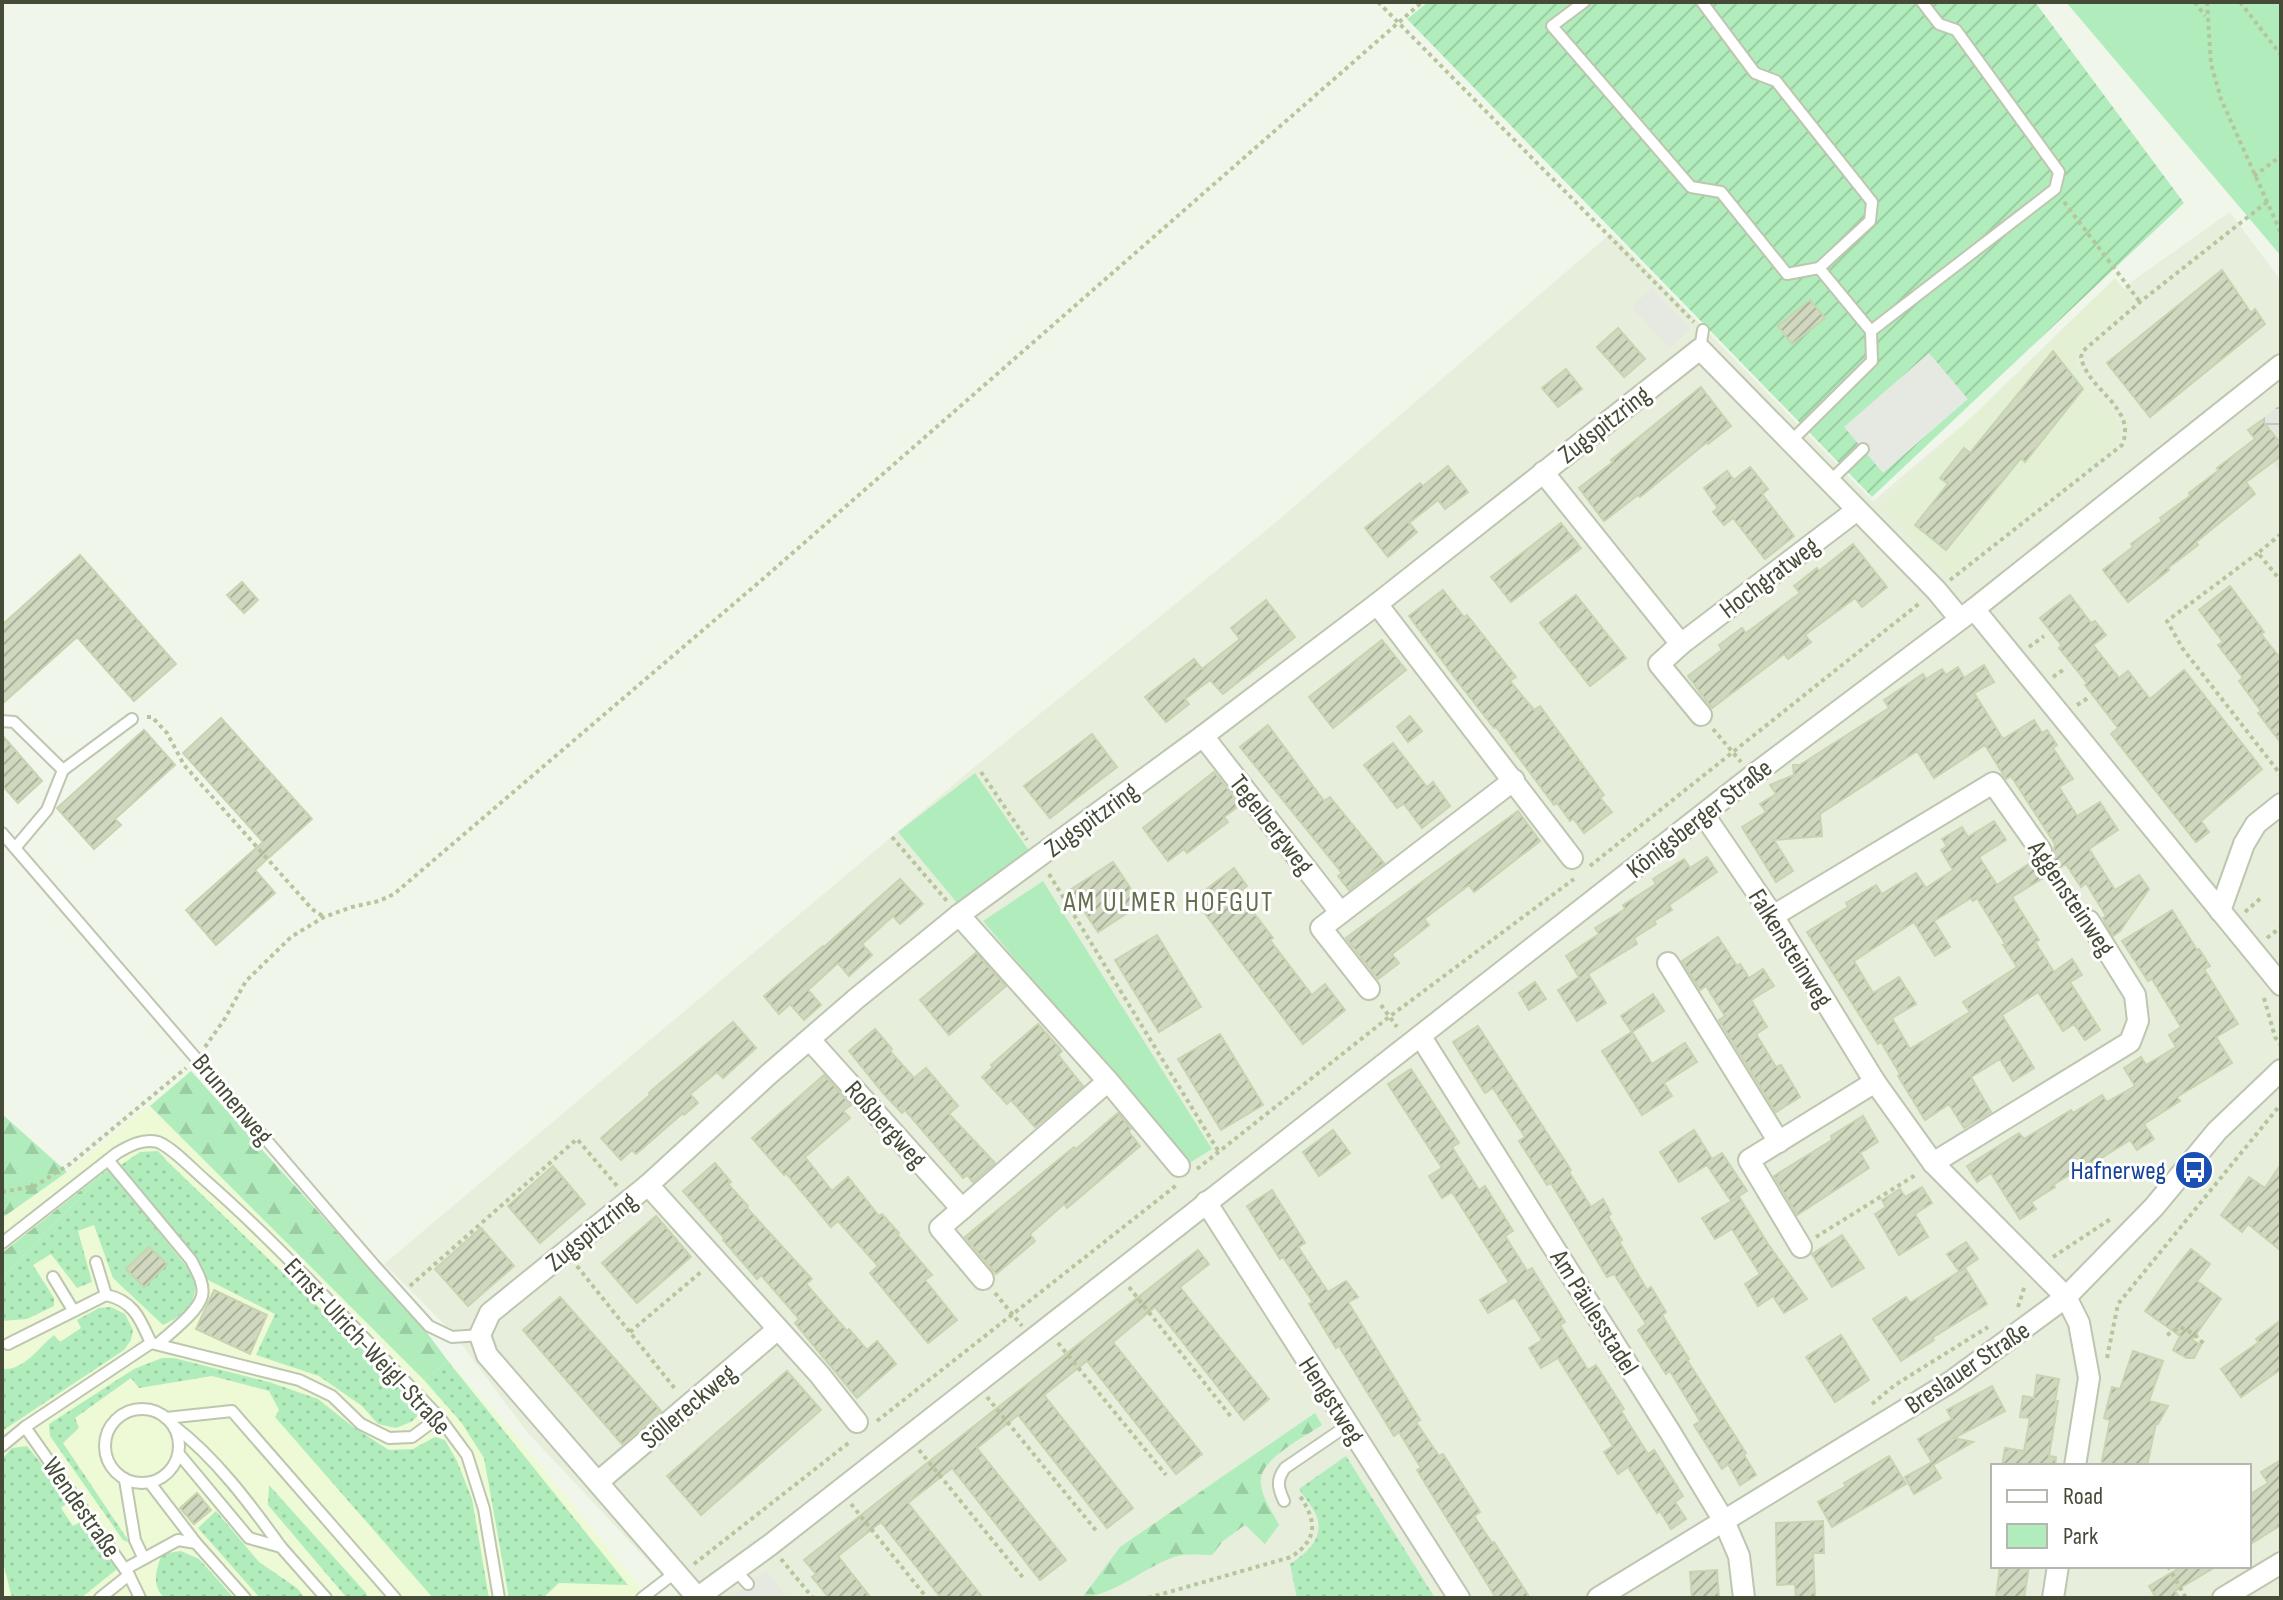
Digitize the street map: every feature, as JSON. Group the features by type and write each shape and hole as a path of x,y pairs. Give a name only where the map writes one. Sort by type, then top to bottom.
{"street":[{"path":"1702,340 1790,442 1936,590 1967,614 2281,985"},
{"name":"Zugspitzring","path":"480,1335 490,1313 648,1185 857,998 959,915 1377,604 1702,340"},
{"name":"Königsberger Straße","path":"697,1598 742,1578 770,1545 975,1383 1752,776 1967,614 2281,365"},
{"path":"1543,472 1681,644"},
{"name":"Hochgratweg","path":"1701,715 1659,664 1857,510"},
{"path":"1377,604 1572,858"},
{"name":"Tegelbergweg","path":"1203,736 1340,912"},
{"path":"1369,989 1321,928 1514,780"},
{"name":"Aggensteinweg","path":"1773,916 1993,783 2041,851"},
{"path":"2220,911 2244,844 2256,824 2281,804"},
{"name":"Falkensteinweg","path":"1704,815 1773,916 1875,1082 1933,1163 2066,1297"},
{"path":"959,915 1108,1081 1179,1166"},
{"name":"Aggensteinweg","path":"1933,1163 2130,1042 2138,1021 2135,995 2089,921"},
{"path":"1668,963 1779,1142"},
{"name":"Roßbergweg","path":"810,1040 962,1209"},
{"name":"Am Päulesstadel","path":"1416,1041 1605,1327 1724,1521 1739,1556 1744,1598"},
{"name":"Breslauer Straße","path":"1598,1598 1952,1381 2066,1297 2154,1207 2217,1131 2281,1070"},
{"path":"983,1279 940,1228 1108,1081"},
{"path":"1801,1247 1749,1160 1875,1082"},
{"path":"648,1185 862,1428"},
{"name":"Hengstweg","path":"1206,1202 1459,1598"},
{"path":"2066,1297 2079,1323 2089,1378 2075,1464"},
{"name":"Söllereckweg","path":"598,1482 778,1329"},
{"path":"480,1335 487,1355 697,1598"},
{"path":"2223,1598 2281,1563"},
{"path":"2053,1598 2058,1568"}],"lane":[{"path":"1584,2 1552,26 1691,187 1721,192 1787,274 1819,268 1870,221 1872,202 1776,81 1755,73 1702,2"},
{"path":"1871,331 2055,189 2059,172 1956,30 1939,24 1922,2"},
{"path":"1790,442 1872,361 1871,331 1819,268"},
{"path":"1829,482 1863,449"},
{"path":"15,848 47,810 63,770 132,719"},
{"path":"2,721 14,722 63,770"},
{"name":"Brunnenweg","path":"2,833 429,1326 452,1337 480,1335"},
{"name":"Ernst-Ulrich-Weigl-Straße","path":"108,1160 131,1144 144,1141 158,1142 172,1152 240,1211 439,1417 467,1455 484,1509 499,1598"},
{"path":"2,1243 108,1160 191,1260 200,1277 202,1296 194,1310 155,1343 25,1427 2,1446"},
{"path":"96,1262 106,1295"},
{"path":"53,1277 73,1310"},
{"path":"8,1344 106,1295 120,1298 133,1308 155,1343 299,1380 332,1396 361,1424 389,1438 412,1437 439,1417"},
{"path":"170,1422 179,1444 179,1454 169,1473 150,1483 137,1484 115,1472 108,1462 105,1449 111,1425 119,1416 131,1411 156,1411 170,1422 195,1442 326,1598"},
{"path":"170,1422 232,1411 395,1598"},
{"path":"1284,1501 1279,1475 1348,1425"},
{"name":"Wendestraße","path":"25,1427 127,1572 139,1594 147,1598"},
{"path":"179,1454 249,1538 281,1547"},
{"path":"125,1480 135,1540 143,1557"},
{"path":"150,1483 196,1543 245,1598"},
{"path":"100,1598 143,1557 178,1540 196,1543"},
{"path":"642,1598 677,1574"}],"path":[{"path":"1378,2 1702,340"},
{"path":"2,1192 35,1186 70,1164 198,1058 246,981 291,937 324,917 394,894 764,578 1422,2"},
{"path":"2195,2 2206,18"},
{"path":"2207,2 2211,64 2221,99 2281,233"},
{"path":"2240,2 2281,55"},
{"path":"2254,176 2281,156"},
{"path":"2055,189 2140,302"},
{"path":"677,1574 1389,1017 1583,872 2122,445 2126,426 2120,412 2087,372 2081,357 2083,351 2267,202"},
{"path":"2281,534 2167,621 2183,649 2281,775"},
{"path":"2258,553 2281,581"},
{"path":"1701,715 1752,776"},
{"path":"132,719 152,717 167,733 184,765 312,909 324,917"},
{"path":"981,772 1039,857 1219,1152"},
{"path":"892,837 959,915"},
{"name":"Aggensteinweg","path":"2041,851 2089,921"},
{"path":"2264,964 2261,985 2275,1037 2281,1045"},
{"path":"1369,989 1389,1017 1416,1041"},
{"path":"2275,1037 2281,1032"},
{"path":"2089,1378 2105,1370 2118,1304 2281,1104"},
{"path":"400,1295 577,1139 628,1201"},
{"path":"1801,1247 1933,1163"},
{"path":"2018,1308 2027,1277 2037,1267 2119,1214"},
{"path":"565,1252 688,1405"},
{"path":"630,1332 716,1260"},
{"path":"1117,1273 1232,1418"},
{"path":"983,1279 1013,1314 1039,1334 1166,1475"},
{"path":"1871,1405 1895,1385 1993,1323"},
{"path":"2167,1335 2180,1327 2194,1334 2206,1346"},
{"path":"975,1383 1098,1533"},
{"path":"908,1436 1025,1580"},
{"path":"840,1490 927,1598"},
{"path":"1148,1598 1291,1557 1304,1549 1313,1532 1312,1523 1296,1491"},
{"path":"770,1545 813,1598"},
{"path":"2169,1568 2186,1598"}],"shaded area":[{"path":"2230,212 2281,281 2281,1598 675,1598 678,1593 527,1432 453,1333 384,1264 972,769 1275,523 1611,233 1873,501 2135,279"},
{"path":"2115,278 2134,302 2078,350 2075,362 2081,377 2118,422 2119,434 2115,445 1948,576 1880,506"},
{"path":"1652,288 1690,329 1669,348 1632,307"},
{"path":"1929,353 1968,399 1883,473 1844,427"},
{"path":"2281,404 2281,473 2248,430"},
{"path":"191,1071 425,1330 649,1598 2,1598 2,1218 67,1172"},
{"path":"766,1570 785,1594 780,1598 733,1596"}],"green space":[{"path":"1428,2 2035,2 2184,203 1872,497 1407,19"},
{"path":"2066,2 2281,2 2281,256"},
{"path":"975,773 1030,852 958,904 898,832"},
{"path":"1043,881 1212,1149 1188,1164 983,921"},
{"path":"191,1071 425,1330 448,1361 424,1380 150,1106"},
{"path":"2,1114 67,1172 2,1218"},
{"path":"158,1151 425,1410 411,1422 396,1428 378,1424 362,1406 319,1376 256,1355 275,1314 206,1279 194,1257 121,1165 140,1152"},
{"path":"108,1169 195,1277 189,1307 163,1325 113,1278 94,1225 78,1231 92,1282 77,1288 51,1254 33,1265 54,1298 54,1306 27,1319 2,1321 2,1280"},
{"path":"108,1169 12,1267 2,1280 2,1253"},
{"path":"111,1307 125,1314 133,1330 124,1350 2,1431 2,1369 24,1363 54,1335 60,1342 81,1328 77,1320 99,1308"},
{"path":"162,1358 174,1358 269,1382 318,1399 389,1450 413,1449 435,1437 445,1440 472,1499 489,1598 433,1598 275,1417 279,1410 269,1391 212,1376 139,1388 131,1378 75,1418 79,1428 63,1443 130,1543 123,1540 50,1436 49,1424 134,1369"},
{"path":"448,1361 628,1585 559,1583 543,1598 509,1598 484,1458 461,1422 424,1380"},
{"path":"1315,1413 1322,1425 1277,1455 1264,1470 1262,1490 1279,1525 1265,1544 1245,1525 1223,1541 1212,1555 1174,1557 1118,1586 1082,1598 1120,1547"},
{"path":"27,1446 71,1500 61,1508 73,1526 82,1521 117,1569 81,1598 12,1598 2,1558 2,1459 12,1448"},
{"path":"1346,1456 1435,1598 1297,1598 1290,1564 1312,1545 1319,1525 1299,1489"},
{"path":"269,1485 368,1598 347,1598 268,1505"},
{"path":"216,1511 259,1562 297,1588 305,1598 260,1598 198,1528"},
{"path":"181,1551 199,1559 234,1598 164,1598 156,1582 162,1554"}],"building":[{"path":"2222,270 2251,313 2255,309 2265,324 2150,417 2107,363"},
{"path":"1810,300 1825,318 1792,344 1778,326"},
{"path":"1618,328 1645,359 1624,377 1597,347"},
{"path":"2053,351 2083,389 2025,462 2021,458 1946,550 1915,525 1948,484 1940,478 1964,448 1970,453"},
{"path":"1566,369 1582,389 1558,407 1542,388"},
{"path":"1701,387 1731,426 1604,521 1579,488"},
{"path":"2262,420 2281,444 2281,456 2246,482 2255,494 2128,602 2103,570 2162,521 2160,518 2190,496 2189,493 2219,470 2217,468 2255,439 2248,430"},
{"path":"1448,466 1468,492 1445,509 1438,500 1409,523 1417,532 1388,557 1365,528 1420,483 1423,486"},
{"path":"1750,467 1768,489 1762,494 1794,536 1765,559 1733,518 1724,525 1713,512 1718,508 1704,488 1727,471 1734,480"},
{"path":"1561,523 1581,548 1511,602 1491,577"},
{"path":"1853,544 1887,587 1862,607 1855,598 1805,635 1811,642 1788,659 1784,654 1712,708 1688,676 1722,650 1719,645 1742,628 1746,633 1800,593 1794,586"},
{"path":"80,555 176,664 134,701 77,637 2,704 2,625"},
{"path":"242,582 258,600 244,613 227,595"},
{"path":"2230,586 2281,659 2281,743 2258,713 2261,711 2239,681 2243,678 2218,645 2223,642 2199,610"},
{"path":"1443,590 1516,677 1510,681 1534,710 1540,706 1604,795 1600,798 1612,812 1584,833 1557,803 1554,805 1409,616"},
{"path":"1576,595 1626,658 1590,686 1540,623"},
{"path":"2070,595 2091,623 2095,621 2106,635 2093,645 2119,678 2128,671 2150,699 2184,670 2262,769 2201,821 2209,832 2196,842 2111,734 2118,728 2040,618"},
{"path":"1266,600 1295,637 1223,694 1210,680 1185,699 1189,704 1166,722 1145,697 1194,659 1202,669 1240,639 1231,628"},
{"path":"1382,640 1406,670 1333,728 1309,697"},
{"path":"1984,665 1994,682 1974,693 2003,739 2034,720 2042,733 2047,730 2057,745 2053,748 2073,779 2059,787 2077,816 2100,802 2118,830 2089,849 2115,890 2139,875 2149,889 2120,931 2113,936 2103,918 2106,916 2086,883 2081,887 2066,864 2012,897 2039,940 2035,942 2054,972 2072,959 2082,975 2070,982 2100,1030 2085,1040 2074,1024 2063,1031 2038,992 2002,1015 2034,1068 2013,1081 2000,1059 1971,1077 1991,1112 1964,1128 1949,1104 1925,1120 1881,1042 1878,1044 1807,932 1848,907 1846,903 1876,885 1882,894 1916,873 1926,888 1953,870 1941,850 1947,846 1942,839 1962,827 1968,837 1994,821 2006,840 1979,857 1997,885 2033,861 2041,864 2049,861 2055,844 2011,776 2006,779 1985,745 1934,778 1917,751 1820,814 1822,836 1774,840 1793,871 1776,882 1742,827 1766,812 1760,804 1776,794 1770,785 1794,775 1793,765 1800,765 1889,708 1884,700 1923,674 1926,679 1942,669 1946,675 1958,667 1964,678","holes":["1971,898 1973,901 1977,898 2017,967 1963,1002 1970,1012 1910,1049 1892,1018 1916,1004 1899,977 1873,993 1854,961 1914,922 1935,956 1950,947 1934,921"]},
{"path":"1410,716 1422,731 1408,742 1397,727"},
{"path":"221,718 312,819 255,870 275,893 216,945 186,910 263,842 183,753"},
{"path":"1268,725 1324,801 1330,797 1384,863 1349,890 1338,876 1342,873 1240,747"},
{"path":"144,730 175,765 115,819 121,825 94,849 57,808"},
{"path":"1092,734 1117,767 1050,818 1024,786"},
{"path":"2,735 42,781 18,803 2,785"},
{"path":"1393,743 1427,787 1433,782 1450,806 1422,828 1404,804 1397,808 1364,765"},
{"path":"1214,772 1240,805 1224,817 1228,822 1187,853 1184,849 1168,861 1143,828"},
{"path":"1518,811 1540,841 1474,892 1469,885 1424,919 1429,925 1392,954 1399,963 1378,979 1346,938"},
{"path":"1707,857 1717,872 1669,905 1672,910 1634,938 1637,944 1588,974 1606,1003 1577,1021 1558,990 1579,977 1566,956 1599,934 1595,928 1625,909 1623,905 1656,884 1653,879 1684,859 1690,868"},
{"path":"1113,862 1141,904 1098,932 1070,890"},
{"path":"1234,868 1247,886 1239,892 1243,899 1312,995 1325,984 1345,1010 1303,1044 1194,899"},
{"path":"900,879 923,904 900,924 893,916 862,944 872,955 849,976 838,963 808,990 821,1005 804,1020 790,1004 779,1014 764,996"},
{"path":"2172,910 2210,966 2204,969 2238,1024 2216,1037 2232,1063 2177,1097 2180,1101 2144,1124 2154,1139 2137,1150 2130,1140 2092,1164 2090,1162 2031,1202 2036,1209 2020,1219 1991,1173 1977,1182 1967,1166 2019,1133 2024,1139 2102,1095 2107,1102 2135,1086 2124,1068 2141,1057 2146,1065 2176,1047 2169,1035 2181,1027 2152,979 2148,981 2122,941"},
{"path":"1157,935 1201,1007 1159,1032 1115,960"},
{"path":"1718,937 1749,978 1763,969 1774,986 1751,1000 1767,1027 1756,1034 1776,1067 1781,1065 1800,1097 1776,1112 1719,1020 1725,1016 1706,986 1700,990 1682,961"},
{"path":"976,953 1006,986 949,1035 920,1000"},
{"path":"1535,982 1546,999 1529,1010 1519,993"},
{"path":"1653,994 1664,1011 1632,1032 1621,1016"},
{"path":"733,1022 756,1048 723,1078 717,1072 690,1094 698,1103 636,1154 632,1150 621,1160 601,1138"},
{"path":"1038,1024 1062,1051 1058,1055 1083,1086 1035,1127 1011,1100 1007,1104 982,1077 993,1067 991,1065"},
{"path":"1478,1026 1571,1170 1569,1172 1591,1207 1603,1199 1611,1214 1608,1216 1622,1240 1619,1241 1647,1290 1651,1287 1666,1312 1662,1315 1687,1360 1746,1453 1744,1455 1756,1475 1740,1485 1728,1464 1722,1469 1694,1425 1700,1421 1670,1371 1666,1374 1638,1330 1646,1324 1614,1274 1607,1277 1551,1183 1547,1185 1519,1141 1525,1137 1493,1088 1485,1093 1453,1042"},
{"path":"875,1029 914,1078 926,1068 958,1106 949,1114 995,1163 973,1182 967,1175 963,1178 905,1110 902,1113 883,1093 849,1051"},
{"path":"1632,1032 1652,1064 1685,1043 1697,1062 1664,1083 1672,1096 1642,1115 1602,1051"},
{"path":"1220,1034 1263,1105 1221,1130 1178,1059"},
{"path":"1411,1069 1459,1143 1452,1147 1479,1190 1485,1186 1513,1231 1505,1236 1527,1271 1532,1268 1565,1322 1560,1325 1588,1370 1596,1365 1648,1454 1654,1450 1683,1496 1675,1502 1686,1519 1671,1529 1628,1467 1618,1474 1604,1452 1613,1446 1558,1358 1541,1368 1529,1348 1542,1340 1515,1297 1488,1313 1480,1300 1509,1282 1452,1192 1442,1198 1429,1176 1442,1168 1388,1084"},
{"path":"824,1075 851,1105 843,1111 850,1118 805,1157 832,1191 848,1177 932,1275 925,1280 957,1320 928,1343 870,1273 878,1266 838,1221 831,1227 752,1138"},
{"path":"1118,1113 1140,1146 1067,1208 1064,1204 1030,1234 1035,1241 996,1274 965,1237"},
{"path":"1863,1116 1878,1142 1860,1153 1869,1168 1797,1215 1774,1176 1832,1140 1831,1136"},
{"path":"1333,1130 1350,1153 1319,1176 1303,1152"},
{"path":"1694,1130 1712,1159 1722,1153 1747,1191 1731,1201 1707,1165 1679,1182 1660,1152"},
{"path":"715,1163 747,1208 812,1279 806,1284 847,1331 849,1329 867,1350 877,1341 896,1364 857,1398 795,1323 799,1319 761,1275 757,1279 683,1191"},
{"path":"2281,1164 2281,1251 2248,1224 2242,1232 2221,1215 2249,1177 2265,1188"},
{"path":"553,1166 585,1204 540,1243 508,1206"},
{"path":"1922,1187 1932,1203 1915,1214 1928,1237 1899,1255 1875,1214 1886,1207 1882,1200 1900,1189 1905,1197"},
{"path":"1272,1190 1305,1243 1298,1247 1328,1292 1346,1281 1358,1297 1348,1302 1420,1420 1416,1422 1439,1456 1443,1454 1480,1512 1474,1516 1530,1598 1496,1598 1417,1470 1421,1468 1399,1432 1394,1436 1339,1346 1336,1348 1309,1304 1313,1302 1283,1257 1280,1259 1247,1206"},
{"path":"1739,1197 1807,1299 1784,1313 1773,1296 1758,1306 1745,1284 1760,1274 1732,1229 1715,1239 1702,1218"},
{"path":"656,1216 691,1257 637,1303 602,1263"},
{"path":"481,1228 514,1266 468,1306 435,1269"},
{"path":"1842,1235 1864,1268 1832,1287 1812,1254"},
{"path":"1966,1242 1978,1259 1959,1271 1947,1254"},
{"path":"149,1247 167,1264 144,1287 126,1269"},
{"path":"2191,1249 2210,1264 2197,1281 2221,1299 2192,1340 2201,1345 2194,1358 2187,1358 2173,1350 2180,1336 2145,1311"},
{"path":"1198,1250 1209,1264 1180,1287 1269,1399 1244,1420 1155,1307 1113,1342 1202,1454 1176,1474 1087,1361 1044,1395 1133,1508 1107,1528 1018,1415 977,1448 1066,1560 1040,1580 952,1468 908,1503 983,1598 941,1598 881,1522 838,1556 871,1598 829,1598 812,1577 816,1574 804,1560"},
{"path":"1965,1268 1987,1304 1901,1361 1873,1319 1906,1297 1910,1303"},
{"path":"214,1290 267,1315 250,1354 196,1329"},
{"path":"560,1297 661,1411 622,1444 523,1330"},
{"path":"2281,1320 2281,1369 2241,1397 2221,1369 2259,1342 2256,1339"},
{"path":"1841,1335 1869,1380 1835,1402 1806,1357"},
{"path":"2133,1351 2163,1361 2149,1401 2168,1406 2156,1423 2147,1464 2101,1464 2110,1420 2104,1418 2112,1387 2120,1389"},
{"path":"787,1371 821,1410 701,1515 667,1476"},
{"path":"2037,1375 2059,1379 2049,1456 2056,1457 2055,1464 2002,1464 2005,1448 2024,1451 2030,1418 2020,1417 2023,1396 2034,1398"},
{"path":"1992,1386 2005,1411 1954,1438 1973,1442 1933,1465 1941,1478 1914,1494 1905,1477 1932,1462 1918,1439 1952,1419 1947,1410"},
{"path":"1889,1456 1906,1484 1832,1527 1818,1502"},
{"path":"2281,1460 2281,1525 2251,1544 2251,1494 2268,1483 2261,1472"},
{"path":"197,1493 211,1510 194,1524 180,1508"},
{"path":"1823,1521 1824,1553 1813,1553 1815,1598 1796,1598 1795,1584 1777,1585 1776,1523"},
{"path":"2000,1568 2029,1568 2024,1598 1996,1598"},
{"path":"2180,1568 2214,1568 2175,1591 2180,1598 2156,1598 2149,1586"},
{"path":"1717,1570 1719,1598 1692,1598 1690,1572"}],"place":[{"name":"Hafnerweg","path":"2194,1170"}],"district":[{"name":"AM ULMER HOFGUT","path":"1169,901"}]}
